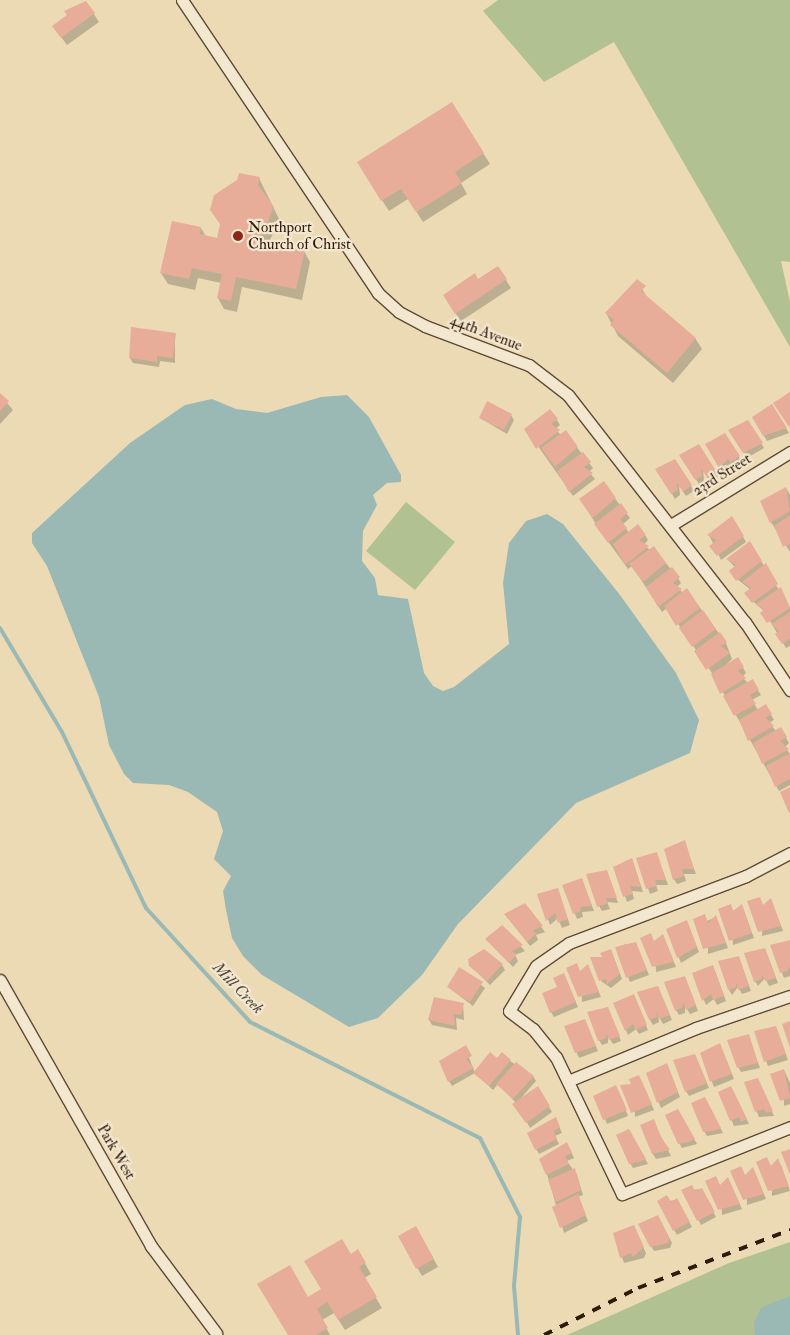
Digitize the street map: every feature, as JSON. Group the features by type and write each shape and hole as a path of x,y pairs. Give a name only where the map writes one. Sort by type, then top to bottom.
{"street":[{"name":"44th Avenue","path":"182,0 378,292 399,312 425,326 529,365 557,385 579,406 765,649 790,690"},
{"name":"23rd Street","path":"670,525 790,452"},
{"path":"790,853 746,876 568,943 536,966 509,1011 546,1042 568,1081 622,1194 790,1128"},
{"name":"Park West","path":"0,980 151,1246 216,1332"},
{"path":"568,1081 688,1031 790,996"}],"green space":[{"path":"498,0 790,0 790,262 781,261 790,302 790,347 614,42 544,82 483,11"},
{"path":"406,502 455,542 415,590 366,551"},
{"path":"790,1242 790,1335 567,1335 729,1263"}],"water":[{"path":"347,395 369,417 401,475 401,482 387,483 373,495 377,505 363,531 362,561 375,578 378,595 408,599 424,673 433,686 443,691 454,687 509,644 503,583 509,543 526,521 547,514 563,524 620,595 676,673 699,720 690,753 576,803 458,924 422,975 378,1018 349,1027 262,975 243,956 232,938 223,891 231,876 214,859 223,831 217,812 188,792 169,785 133,783 124,774 109,745 99,697 47,566 32,543 32,533 130,443 185,405 212,399 236,409 267,413 321,397"},
{"path":"790,1296 790,1335 755,1335 754,1322 761,1308"}],"building":[{"path":"86,1 95,13 61,38 52,26 67,15 64,11"},
{"path":"452,102 484,153 455,172 462,183 416,212 401,189 381,201 357,162"},
{"name":"Northport Church of Christ","path":"239,173 260,177 258,185 274,207 257,247 276,251 278,244 305,250 296,289 236,277 231,301 217,298 222,274 192,268 189,279 160,273 172,221 201,227 200,234 217,238 220,224 210,210 214,195 237,180"},
{"path":"498,266 507,279 455,314 443,295 475,273 478,279"},
{"path":"637,279 646,286 641,291 696,338 667,373 610,325 614,320 605,313"},
{"path":"131,327 176,333 173,358 157,356 157,362 129,358"},
{"path":"790,392 790,426 789,427 773,403"},
{"path":"0,393 9,401 0,411"},
{"path":"487,401 512,414 504,430 479,418"},
{"path":"772,404 787,428 763,436 752,417"},
{"path":"550,409 558,419 551,424 560,430 536,449 524,429"},
{"path":"748,420 763,443 743,453 728,430"},
{"path":"566,430 578,447 555,467 541,448"},
{"path":"725,433 740,456 730,462 728,459 719,468 705,444"},
{"path":"699,444 716,471 707,477 701,469 702,476 695,480 679,455"},
{"path":"583,452 591,462 584,467 593,473 569,492 557,471"},
{"path":"675,459 692,485 683,492 677,483 678,490 671,494 655,469"},
{"path":"604,481 616,498 593,518 579,499"},
{"path":"786,487 790,511 770,523 760,501"},
{"path":"621,503 628,513 620,519 627,528 608,543 594,524"},
{"path":"790,515 790,544 783,547 774,526"},
{"path":"732,516 744,536 717,556 709,546 717,540 707,535"},
{"path":"638,524 646,535 639,540 649,546 625,565 613,544"},
{"path":"750,541 762,561 736,581 729,571 736,565 726,559"},
{"path":"654,546 666,563 643,582 629,564"},
{"path":"766,563 778,584 752,603 744,593 751,588 742,582"},
{"path":"672,567 680,577 673,583 682,589 658,607 646,587"},
{"path":"781,587 790,608 767,623 760,613 764,610 756,604"},
{"path":"687,588 700,608 676,626 664,606"},
{"path":"703,610 716,629 692,647 679,628"},
{"path":"790,612 790,639 782,644 775,634 779,631 771,624"},
{"path":"720,632 727,642 721,646 730,653 706,670 694,651"},
{"path":"738,657 744,667 738,671 746,678 720,694 711,674"},
{"path":"753,679 759,690 750,695 756,704 734,716 723,696"},
{"path":"766,704 772,714 766,718 774,726 748,741 739,720"},
{"path":"781,727 787,737 780,741 789,749 762,764 753,743"},
{"path":"790,753 790,779 775,787 766,766"},
{"path":"790,787 790,812 789,813 780,792"},
{"path":"685,840 694,869 682,869 684,876 673,880 664,849"},
{"path":"657,852 666,880 655,880 657,886 646,889 636,858"},
{"path":"632,858 641,887 630,886 633,894 623,897 613,867"},
{"path":"607,870 617,898 606,898 608,903 597,907 586,874"},
{"path":"582,878 592,906 580,907 581,911 573,914 562,885"},
{"path":"558,888 568,919 558,923 555,913 546,921 537,894"},
{"path":"760,897 763,905 771,898 781,926 758,932 747,901"},
{"path":"525,903 543,926 533,930 536,934 527,942 504,914"},
{"path":"731,904 733,911 742,904 752,933 729,941 718,909"},
{"path":"705,914 708,923 716,915 726,943 703,949 693,919"},
{"path":"687,920 697,947 677,958 666,929"},
{"path":"502,925 523,945 512,951 516,955 509,963 485,939"},
{"path":"651,933 654,941 663,934 674,962 652,967 640,938"},
{"path":"790,940 790,970 788,966 788,971 780,973 770,945"},
{"path":"636,942 647,970 626,978 615,947"},
{"path":"765,948 776,978 765,981 762,974 762,979 754,982 744,953"},
{"path":"484,949 503,964 487,981 469,966 468,959"},
{"path":"611,949 620,974 607,984 606,979 599,981 590,957 602,957 600,953"},
{"path":"739,956 749,986 738,990 736,982 736,987 728,990 718,961"},
{"path":"577,963 580,971 588,964 599,992 578,997 566,968"},
{"path":"713,965 724,996 713,1000 711,994 702,1001 692,973"},
{"path":"459,967 483,982 470,1002 447,987"},
{"path":"564,973 576,1002 550,1013 542,993 557,987 553,978"},
{"path":"685,976 696,1005 686,1010 683,1002 683,1007 675,1011 664,982"},
{"path":"658,986 670,1015 659,1019 656,1012 657,1017 649,1020 637,992"},
{"path":"634,994 647,1025 635,1030 633,1024 625,1031 613,1003"},
{"path":"434,997 464,1003 461,1015 454,1014 455,1026 428,1020"},
{"path":"608,1007 620,1036 609,1040 606,1033 606,1038 598,1041 587,1012"},
{"path":"585,1019 596,1046 575,1053 564,1026"},
{"path":"790,1021 790,1048 782,1024"},
{"path":"776,1026 786,1054 764,1062 754,1031"},
{"path":"749,1034 758,1063 737,1068 727,1040"},
{"path":"720,1043 732,1074 710,1082 700,1053"},
{"path":"466,1045 472,1056 466,1059 474,1068 448,1082 439,1061"},
{"path":"490,1052 497,1058 502,1052 511,1060 489,1086 473,1073"},
{"path":"695,1054 707,1083 685,1092 673,1060"},
{"path":"516,1062 534,1076 513,1099 496,1084"},
{"path":"667,1063 678,1092 657,1103 646,1073"},
{"path":"784,1069 790,1098 780,1101 770,1074"},
{"path":"639,1075 652,1104 631,1113 620,1085 631,1084 629,1079"},
{"path":"758,1078 773,1111 766,1113 764,1109 755,1112 744,1082"},
{"path":"616,1085 627,1110 603,1120 593,1096"},
{"path":"538,1086 550,1106 526,1123 512,1104"},
{"path":"731,1086 747,1119 741,1122 739,1117 730,1121 718,1092"},
{"path":"705,1097 721,1128 714,1131 703,1132 691,1103"},
{"path":"678,1109 695,1139 678,1144 665,1115"},
{"path":"556,1117 560,1127 554,1131 557,1139 535,1150 527,1133"},
{"path":"654,1119 661,1137 670,1150 652,1154 640,1125"},
{"path":"629,1129 646,1159 629,1164 616,1135"},
{"path":"567,1142 572,1153 565,1156 569,1164 546,1175 539,1159"},
{"path":"790,1149 790,1175 781,1152"},
{"path":"767,1157 771,1166 778,1158 789,1186 768,1191 756,1162"},
{"path":"741,1166 745,1175 753,1167 764,1194 743,1200 730,1171"},
{"path":"575,1168 581,1190 556,1202 548,1180"},
{"path":"716,1176 720,1185 728,1177 740,1204 718,1210 705,1181"},
{"path":"692,1185 695,1191 702,1188 715,1212 697,1221 681,1190"},
{"path":"578,1194 586,1215 560,1228 552,1207"},
{"path":"667,1195 671,1202 677,1198 690,1222 673,1231 657,1201"},
{"path":"658,1215 669,1237 668,1243 650,1247 638,1224"},
{"path":"634,1225 644,1247 633,1257 631,1253 620,1258 613,1233"},
{"path":"416,1226 434,1259 416,1269 398,1236"},
{"path":"342,1239 351,1254 358,1249 366,1263 359,1267 377,1297 338,1320 327,1302 317,1309 328,1328 316,1335 288,1335 257,1284 290,1265 308,1297 321,1289 304,1261"}],"waterway":[{"name":"Mill Creek","path":"0,628 62,732 146,908 250,1022 480,1138 520,1217 514,1286 518,1335"}],"railway":[{"path":"544,1335 638,1288 790,1230"}],"place":[{"name":"Northport Church of Christ","path":"238,236"}]}
